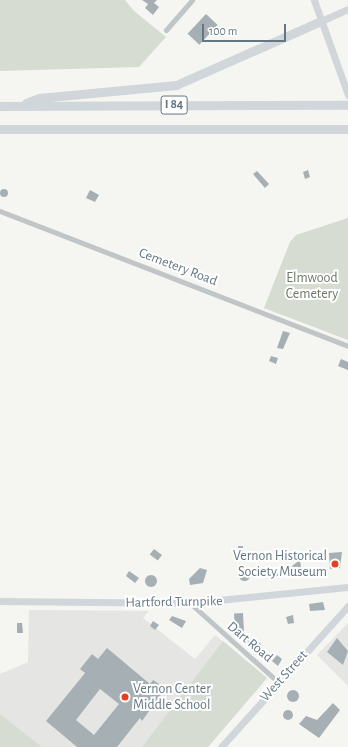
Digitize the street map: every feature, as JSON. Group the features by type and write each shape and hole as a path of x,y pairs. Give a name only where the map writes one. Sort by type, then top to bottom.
{"highway":[{"path":"20,106 39,98 176,85 322,21"},
{"name":"I 84","path":"0,106 348,105"},
{"name":"I 84","path":"0,129 348,129"}],"main road":[{"path":"314,0 348,95"},
{"path":"322,21 348,9"},
{"name":"Hartford Turnpike","path":"0,601 190,603 348,587"},
{"name":"West Street","path":"223,746 278,682 348,606"}],"street":[{"path":"166,30 192,0"},
{"name":"Cemetery Road","path":"0,211 348,346"},
{"name":"Dart Road","path":"190,603 278,682"}],"shaded area":[{"name":"Vernon Center Middle School","path":"29,610 149,611 143,618 195,659 215,635 267,678 208,747 0,747 0,674 28,662"},
{"path":"348,623 348,686 317,655"}],"green space":[{"path":"0,0 125,0 134,11 166,37 139,67 0,71"},
{"name":"Elmwood Cemetery","path":"348,218 348,340 264,308 290,242 296,235"},
{"path":"223,641 267,678 208,747 142,747"},
{"path":"0,714 42,747 0,747"}],"building":[{"path":"142,0 157,0 154,3 159,7 153,15 145,8 148,4"},
{"path":"206,14 218,25 199,45 188,34"},
{"path":"308,170 310,177 305,179 303,172"},
{"path":"257,171 269,184 265,188 253,174"},
{"path":"2,189 6,189 8,193 6,197 2,197 0,195 0,191"},
{"path":"90,190 99,195 95,202 86,198"},
{"path":"283,331 290,333 283,349 277,348"},
{"path":"271,356 278,358 276,364 269,361"},
{"path":"341,359 348,362 348,370 338,366"},
{"path":"238,546 243,546 243,553 238,553"},
{"path":"154,549 162,555 158,561 150,555"},
{"name":"Vernon Historical Society Museum","path":"342,552 340,568 330,569 329,553"},
{"path":"300,560 302,575 295,576 292,566"},
{"path":"200,568 207,570 203,583 190,585 189,579"},
{"path":"277,568 278,576 268,576 267,569"},
{"path":"244,569 248,571 250,575 248,579 244,581 240,579 238,575 240,571"},
{"path":"129,571 139,578 135,583 126,576"},
{"path":"153,575 156,576 156,586 149,587 146,586 145,579 146,576"},
{"path":"323,602 325,610 310,611 309,604"},
{"path":"234,613 243,613 244,632 235,632"},
{"path":"293,615 294,623 288,624 286,617"},
{"path":"172,616 186,621 182,628 169,620"},
{"path":"153,621 159,625 155,630 150,626"},
{"path":"17,623 22,623 23,633 17,633"},
{"path":"250,637 261,644 257,651 246,643"},
{"path":"337,638 348,651 343,665 327,652"},
{"path":"107,648 150,684 153,680 159,684 155,688 162,693 142,721 140,718 117,747 77,747 46,721 85,673 80,669 92,654 98,659","holes":["100,689 119,704 94,735 76,720"]},
{"path":"277,655 282,659 278,666 272,661"},
{"path":"291,690 295,690 299,696 295,702 291,702 287,698 287,694"},
{"path":"333,703 340,710 319,738 299,724 306,716 317,720"},
{"path":"286,710 290,710 293,715 290,720 286,720 283,717 283,713"}],"place":[{"name":"Vernon Historical Society Museum","path":"335,564"},
{"name":"Vernon Center Middle School","path":"125,697"}]}
